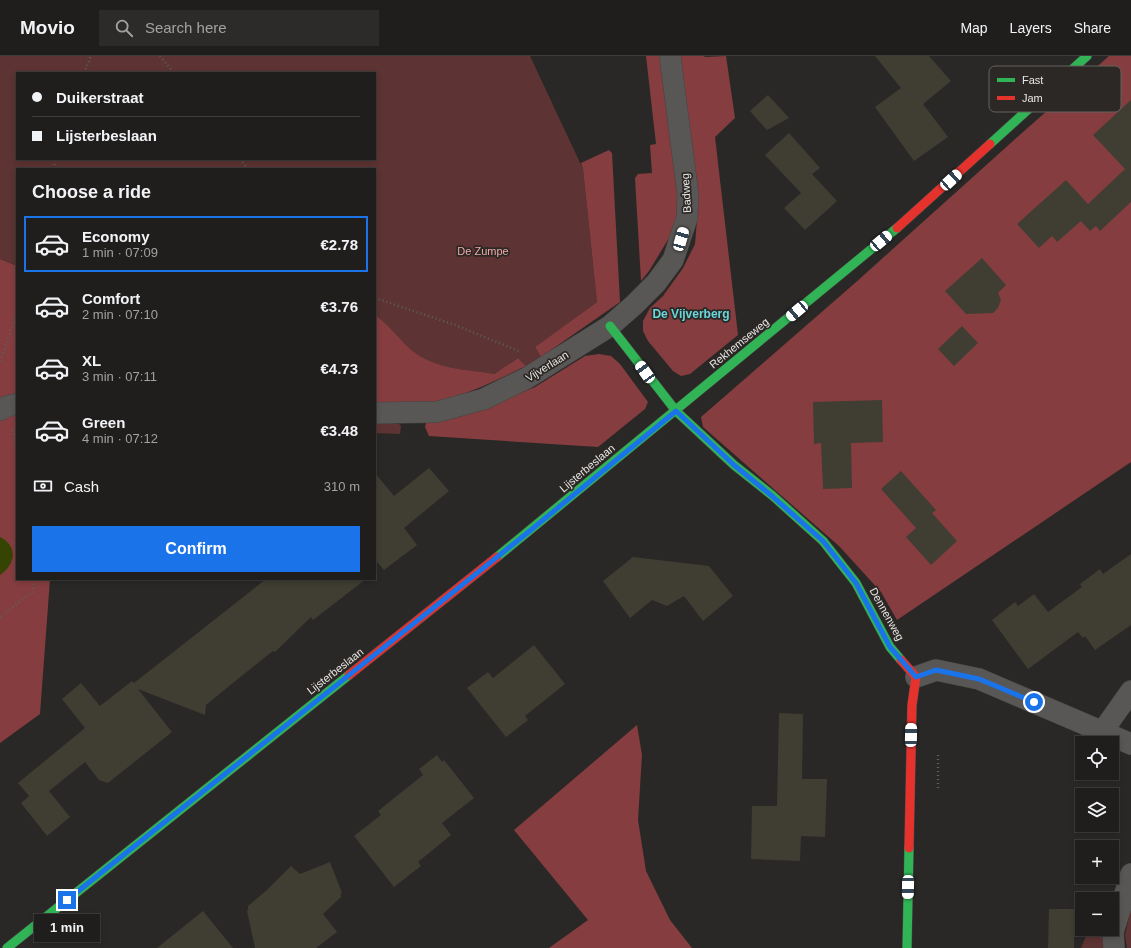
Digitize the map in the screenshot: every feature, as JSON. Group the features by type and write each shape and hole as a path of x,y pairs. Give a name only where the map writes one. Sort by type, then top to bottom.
{"street":[{"name":"Badweg","path":"610,326 656,283 673,260 687,218 688,195 670,56"},
{"name":"Rekhemseweg","path":"1076,66 1087,56"},
{"name":"Rekhemseweg","path":"676,411 906,221 1026,112"},
{"name":"Vijverlaan","path":"376,413 437,412 484,399 540,371 610,326"},
{"path":"610,326 676,411"},
{"path":"0,410 16,404"},
{"name":"Dennenweg","path":"676,411 734,465 823,541 856,583 890,647 916,677"},
{"name":"Lijsterbeslaan","path":"7,948 526,534 676,411"},
{"path":"907,948 912,705 916,677 936,670 979,679 1131,744"},
{"path":"1102,732 1131,691"},
{"path":"1114,948 1113,932 1131,874"}],"path":[{"path":"84,72 91,56"},
{"path":"160,56 173,72"},
{"path":"241,160 247,168"},
{"path":"376,298 455,325 525,353 540,371"},
{"path":"0,361 16,317"},
{"path":"0,617 32,592 35,580"}],"green space":[{"name":"De Zumpe","path":"0,56 530,56 583,169 597,302 535,347 541,357 526,366 518,358 486,379 376,394 376,168 16,168 16,266 0,259"},
{"path":"376,422 399,424 401,426 400,434 376,433"},
{"path":"1131,908 1131,948 1127,948 1125,935"},
{"path":"1086,936 1106,936 1107,948 1081,948"}],"shaded area":[{"path":"646,56 660,56 678,183 677,225 649,271 641,281 635,178 638,174 652,173 650,145 656,144"},
{"path":"679,56 726,56 735,118 715,137 738,335 690,374 681,376 673,371 648,341 643,331 643,321 650,308 663,296 683,268 695,244 698,208"},
{"path":"1109,56 1131,56 1131,462 897,620 881,592 839,546 703,427 701,417 855,283 1046,112 1121,112 1121,66 1098,66"},
{"path":"609,150 612,153 620,302 541,357 535,347 597,302 583,169 581,163"},
{"path":"0,259 16,266 16,393 0,399"},
{"path":"376,316 410,349 429,361 440,365 450,368 494,374 518,358 526,366 466,393 441,401 415,405 376,405"},
{"path":"599,354 611,356 620,364 648,402 645,409 598,447 429,436 425,427 426,423 452,418 478,410 535,387 585,356"},
{"path":"16,412 16,580 50,580 40,714 0,743 0,421"},
{"path":"0,537 10,545 13,555 9,566 0,575"},
{"path":"637,725 642,755 638,820 646,871 670,920 692,948 549,948 588,920 514,830"}],"building":[{"path":"875,56 929,56 951,81 923,104 948,137 914,161 875,107 901,88"},
{"path":"768,95 789,118 767,130 750,111"},
{"path":"1131,100 1131,202 1100,231 1096,226 1090,231 1081,221 1057,242 1052,236 1039,248 1017,224 1066,180 1088,204 1125,169 1093,135 1118,112 1121,112 1121,109"},
{"path":"789,133 820,168 812,174 837,201 805,230 784,208 801,193 765,155"},
{"path":"982,258 1006,285 998,293 1001,300 998,308 993,313 966,314 945,291"},
{"path":"962,326 978,343 954,366 938,349"},
{"path":"882,400 883,442 851,443 852,488 823,489 821,443 814,444 813,402"},
{"path":"429,468 449,491 404,528 417,545 384,570 376,561 376,474 394,496"},
{"path":"901,471 936,510 932,513 957,541 931,565 906,537 916,528 881,489"},
{"path":"1131,554 1131,625 1095,650 1085,636 1083,638 1078,632 1028,669 992,620 1015,602 1018,606 1034,594 1048,612 1082,587 1080,584 1100,569 1103,574"},
{"path":"633,557 709,566 733,596 703,621 684,596 667,606 652,600 630,618 603,581"},
{"path":"265,580 365,580 313,620 311,617 275,652 273,651 206,705 205,715 138,689 172,732 108,783 99,780 85,762 49,791 70,817 47,836 21,803 29,796 18,783 85,728 62,699 81,683 100,706 132,681 134,683"},
{"path":"534,645 565,684 525,716 528,720 506,737 467,688 488,672 493,678"},
{"path":"779,713 803,714 802,779 827,779 825,837 801,836 800,861 751,859 752,806 777,806"},
{"path":"437,755 442,762 444,760 474,798 442,823 451,835 418,862 421,866 394,887 354,836 381,815 378,811 423,775 419,769"},
{"path":"330,862 342,893 340,895 342,896 323,914 337,932 316,948 255,948 247,911 248,906 291,866 300,874"},
{"path":"1049,909 1075,909 1074,948 1048,948"},
{"path":"203,911 233,948 157,948"}],"traffic: fast":[{"path":"1076,66 1087,56"},
{"path":"990,144 1025,112"},
{"path":"497,557 897,228"},
{"path":"610,326 676,411 734,465 773,496 823,541 856,583 890,647 901,660"},
{"path":"7,948 349,675"},
{"path":"907,948 909,848"}],"traffic: jam":[{"path":"897,228 990,144"},
{"path":"349,675 497,557"},
{"path":"901,660 916,677 912,705 909,848"}],"district":[{"name":"De Vijverberg","path":"691,314"}],"route":[{"path":"67,900 526,534 676,411 734,465 823,541 856,583 890,647 916,677 936,670 979,679 1034,702"}]}
